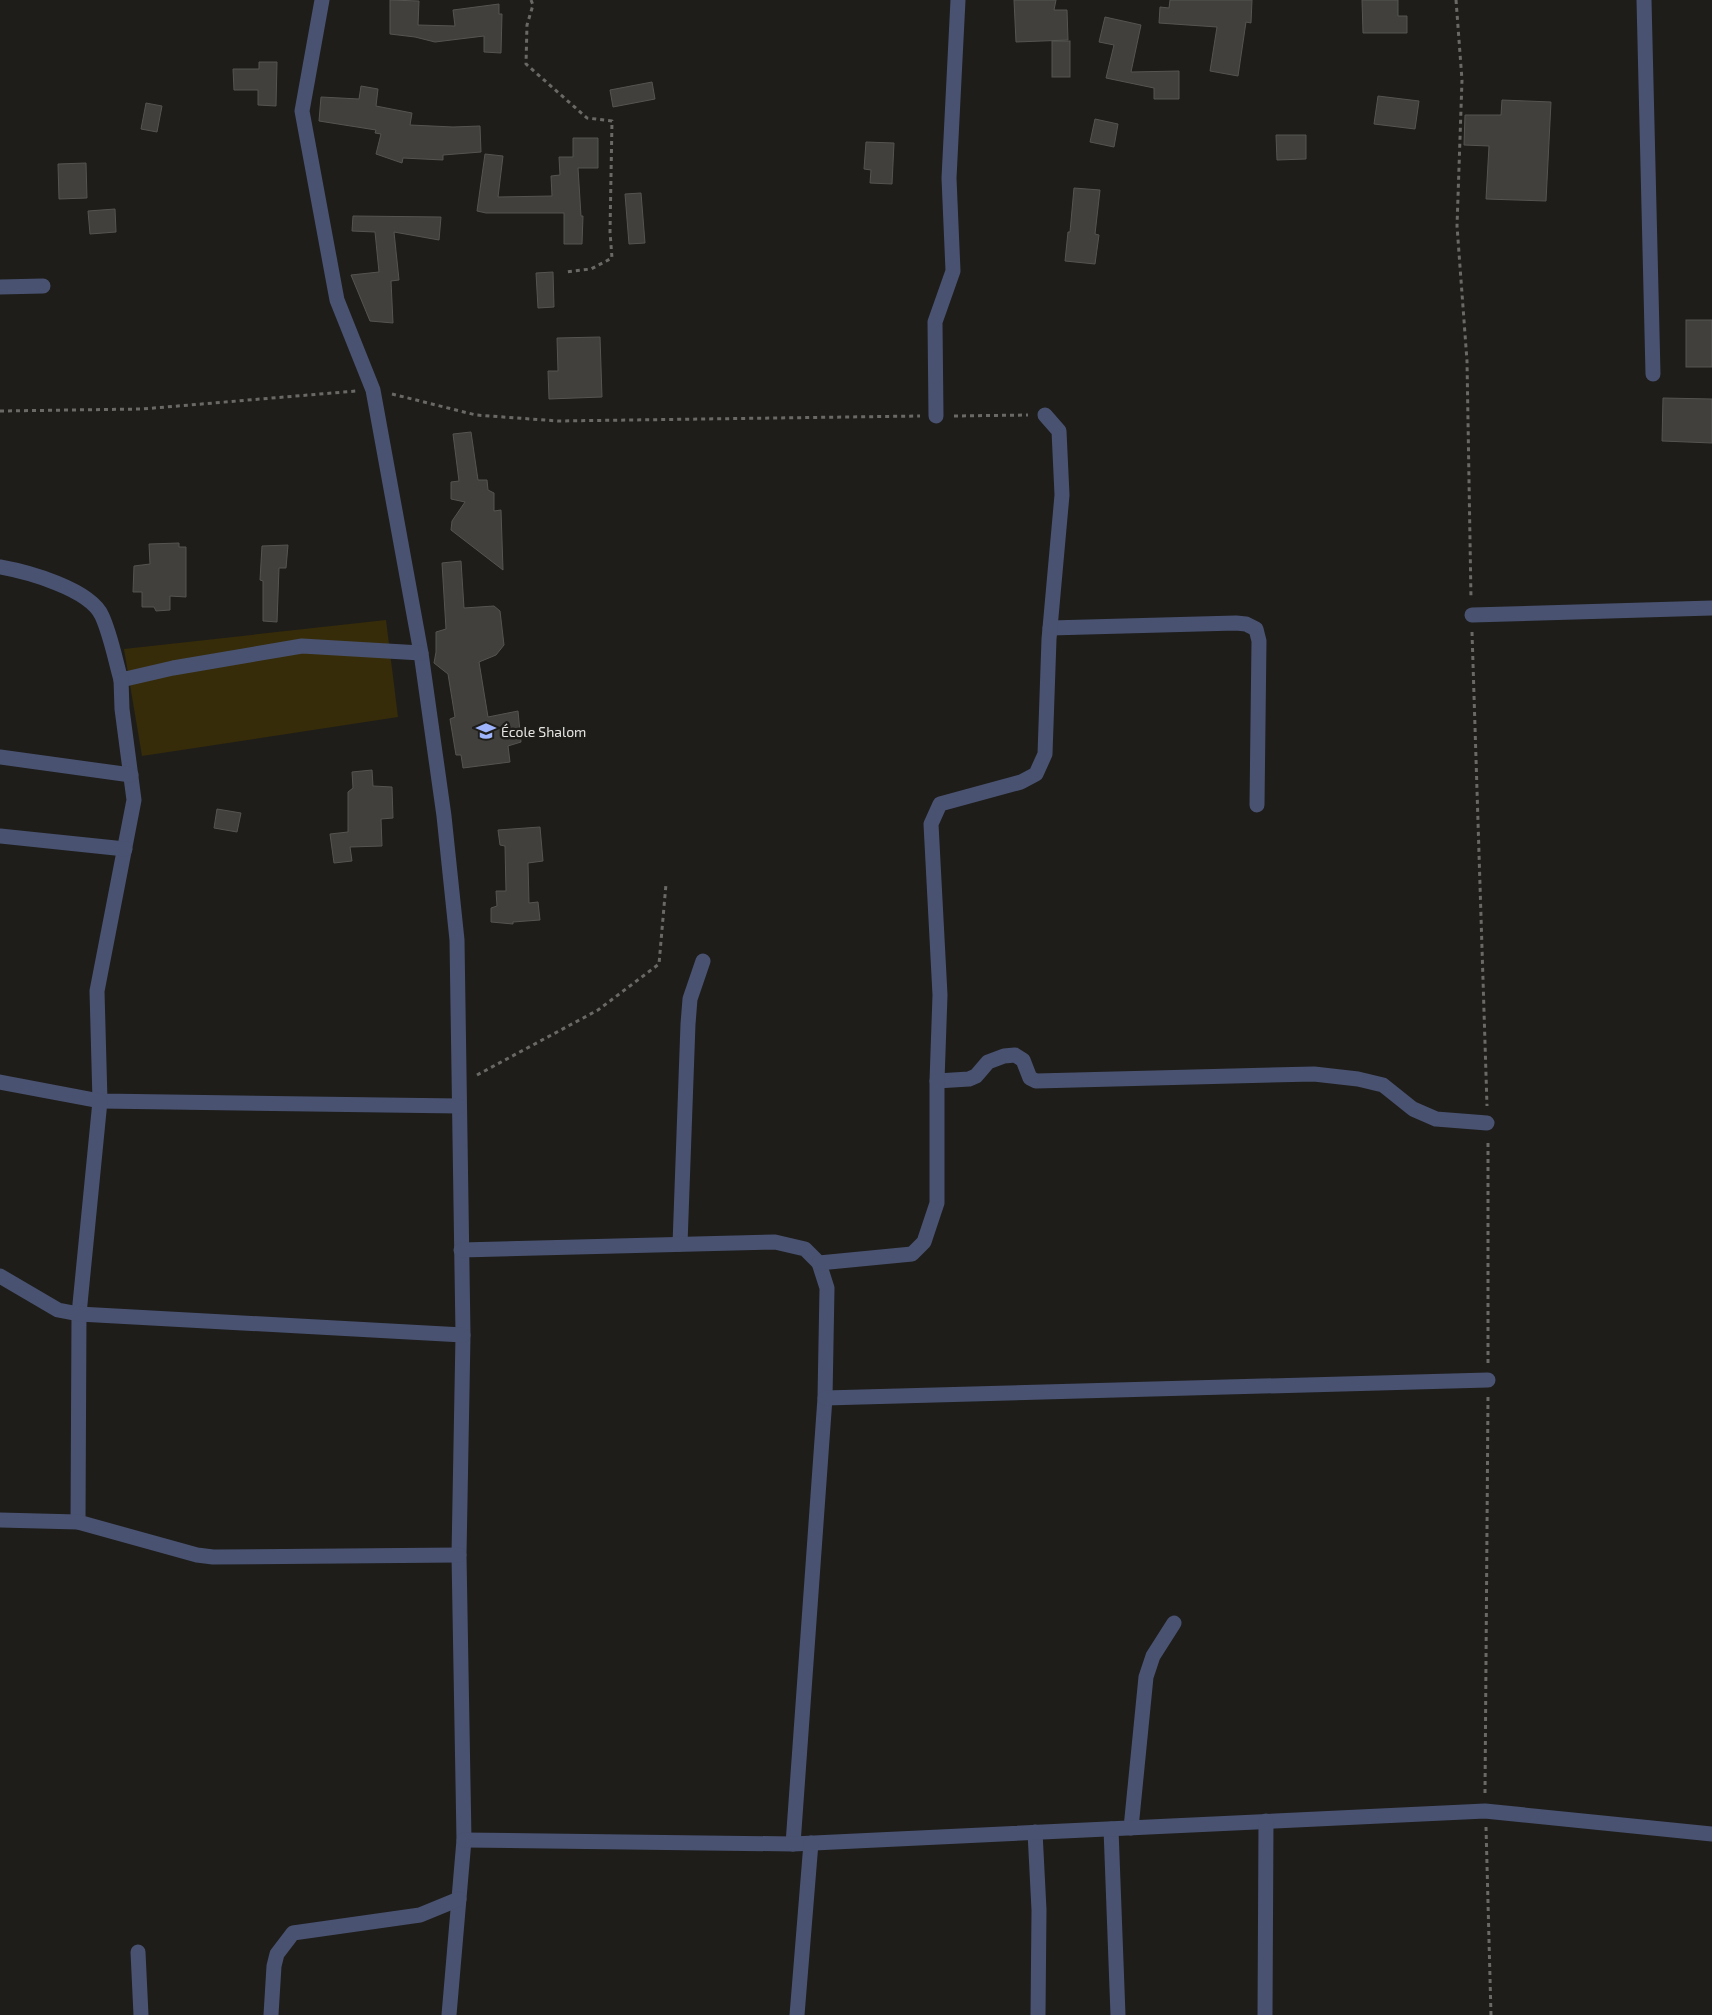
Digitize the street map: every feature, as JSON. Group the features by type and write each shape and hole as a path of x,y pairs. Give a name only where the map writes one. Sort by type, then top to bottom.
{"street":[{"path":"322,0 302,111 338,300 373,390 421,653 444,816 457,940 463,1335 458,1555 464,1840 449,2015"},
{"path":"936,416 935,322 953,271 949,178 958,0"},
{"path":"1644,0 1652,374"},
{"path":"0,286 43,286"},
{"path":"819,1264 912,1254 924,1242 937,1203 937,1081 940,995 931,824 940,804 1021,782 1036,774 1045,754 1050,628 1062,495 1059,431 1045,415"},
{"path":"0,567 12,569 70,588 90,601 102,615 121,680 122,709 134,800 97,991 100,1101 79,1314 78,1522"},
{"path":"1472,616 1712,608"},
{"path":"1050,628 1236,623 1246,624 1256,629 1259,641 1257,805"},
{"path":"121,680 173,668 302,646 421,653"},
{"path":"0,757 131,775"},
{"path":"0,836 125,849"},
{"path":"680,1244 690,999 703,961"},
{"path":"937,1081 968,1079 976,1076 988,1062 1004,1056 1015,1055 1023,1060 1030,1078 1036,1081 1314,1074 1383,1084 1413,1109 1436,1119 1487,1123"},
{"path":"0,1082 100,1101 459,1106"},
{"path":"461,1250 775,1242 805,1249 819,1264 827,1288 825,1398 793,1844"},
{"path":"0,1276 58,1310 79,1314 463,1335"},
{"path":"825,1398 1488,1380"},
{"path":"0,1520 78,1522 196,1555 213,1557 458,1555"},
{"path":"1131,1828 1146,1677 1153,1656 1174,1623"},
{"path":"464,1840 793,1844 1485,1811 1712,1834"},
{"path":"1265,2015 1266,1821"},
{"path":"1111,1829 1118,2015"},
{"path":"1036,1832 1038,2015"},
{"path":"798,2015 811,1843"},
{"path":"271,2015 274,1966 277,1954 292,1933 420,1915 459,1899"},
{"path":"138,1952 141,2015"}],"path":[{"path":"531,0 533,5 527,25 526,64 588,118 612,121 610,232 612,258 591,269 565,272"},
{"path":"1456,0 1462,80 1457,226 1467,361 1472,616 1489,1180 1485,1811 1491,2015"},
{"path":"0,411 142,409 373,390 476,415 558,421 1045,415"},
{"path":"458,1085 598,1010 659,964 666,884"}],"shaded area":[{"path":"386,620 398,717 142,756 124,649"}],"building":[{"path":"390,0 419,1 418,25 455,26 453,10 499,4 499,14 502,14 501,53 484,52 484,36 435,42 390,34"},
{"path":"1014,0 1056,0 1054,10 1067,10 1068,40 1016,42"},
{"path":"1170,0 1252,0 1251,23 1246,22 1238,76 1210,71 1217,27 1159,23 1160,7 1169,8"},
{"path":"1362,0 1398,0 1398,16 1407,16 1407,33 1363,33"},
{"path":"1105,17 1141,25 1131,72 1179,71 1179,99 1154,99 1154,88 1106,78 1114,45 1099,42"},
{"path":"1052,41 1070,41 1070,77 1052,77"},
{"path":"259,62 277,62 276,106 258,105 258,90 234,90 233,69 259,69"},
{"path":"652,82 655,99 613,107 610,90"},
{"path":"361,86 378,89 376,106 412,113 410,125 480,126 481,152 443,155 443,160 403,158 402,163 376,154 381,134 375,133 376,130 319,121 321,97 359,99"},
{"path":"1378,96 1419,101 1415,129 1374,124"},
{"path":"1502,100 1551,102 1546,201 1486,199 1489,146 1464,145 1465,115 1501,115"},
{"path":"146,103 162,106 157,132 141,129"},
{"path":"1095,119 1118,124 1114,147 1090,142"},
{"path":"1276,135 1306,135 1306,159 1277,160"},
{"path":"573,138 598,138 598,168 578,168 581,216 583,216 582,244 564,244 564,213 486,213 477,211 485,154 503,156 498,197 552,196 551,176 560,175 559,157 573,157"},
{"path":"866,142 894,143 892,184 870,183 871,170 864,169"},
{"path":"86,163 87,198 59,199 58,164"},
{"path":"1074,188 1100,190 1095,234 1099,235 1095,264 1065,261"},
{"path":"641,193 645,243 629,244 625,194"},
{"path":"115,209 116,232 90,234 88,211"},
{"path":"353,216 441,217 439,240 394,232 399,280 391,281 393,323 370,321 351,275 379,272 375,232 352,231"},
{"path":"553,272 554,307 538,308 536,273"},
{"path":"1686,320 1712,320 1712,367 1686,367"},
{"path":"600,337 602,397 549,399 548,371 558,371 557,338"},
{"path":"1663,398 1712,399 1712,443 1662,441"},
{"path":"471,432 478,480 487,480 488,490 494,493 494,511 501,510 503,570 451,530 452,521 465,502 451,499 451,482 459,481 453,434"},
{"path":"179,543 179,547 186,547 186,597 170,596 170,610 156,611 154,607 142,607 142,592 133,592 134,566 150,564 149,544"},
{"path":"288,545 286,568 279,568 277,622 263,621 263,581 260,580 262,546"},
{"path":"461,561 464,608 494,606 500,611 504,645 496,655 479,662 488,717 518,711 521,742 508,746 510,762 463,768 461,755 456,755 450,719 455,717 448,674 434,663 436,632 446,629 442,563"},
{"path":"372,770 373,786 392,787 393,818 381,819 382,846 350,847 352,861 334,863 330,834 348,832 348,792 353,788 352,772"},
{"path":"217,809 241,813 237,832 214,828"},
{"path":"540,827 543,861 528,863 529,903 538,902 540,920 513,922 513,924 491,922 491,908 497,906 496,891 506,891 505,846 500,845 498,830"}],"place":[{"name":"École Shalom","path":"486,731"}]}
